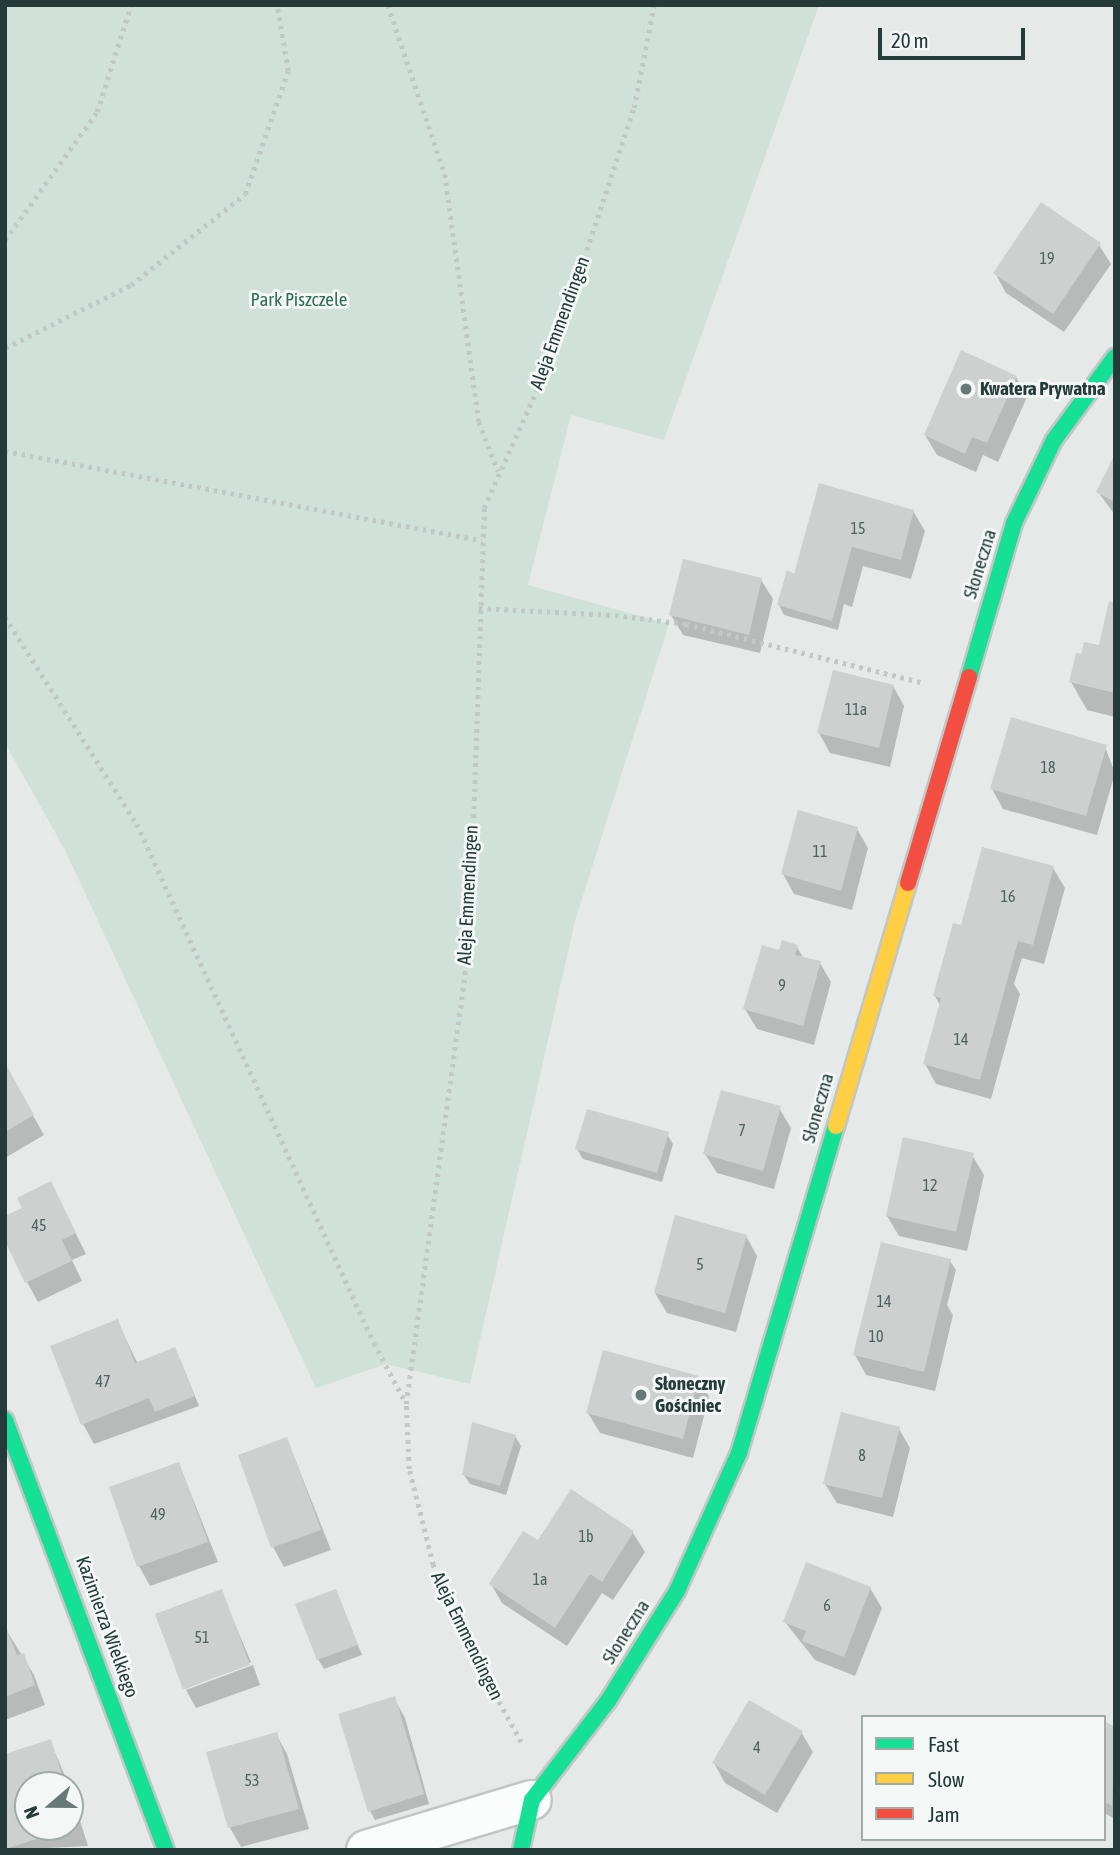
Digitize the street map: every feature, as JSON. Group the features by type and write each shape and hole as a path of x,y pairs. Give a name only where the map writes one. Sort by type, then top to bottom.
{"street":[{"name":"Słoneczna","path":"521,1850 539,1790 608,1701 677,1591 739,1453 1014,523 1054,440 1115,358"},
{"name":"Kazimierza Wielkiego","path":"5,1420 166,1850"},
{"path":"366,1850 539,1790"}],"path":[{"path":"5,240 97,112 131,5"},
{"path":"5,348 131,285 245,194 288,71 277,5"},
{"path":"388,5 445,174 479,422 498,471"},
{"name":"Aleja Emmendingen","path":"539,1790 463,1637 433,1564 409,1469 406,1404 469,945 484,508 498,471 549,363 634,108 654,5"},
{"path":"5,451 482,540"},
{"path":"479,608 615,615 685,624 962,695"},
{"path":"5,617 137,824 374,1343 406,1404"}],"green space":[{"name":"Park Piszczele","path":"5,5 819,5 664,440 571,415 528,585 669,624 575,921 470,1384 386,1364 316,1388 65,850 5,743"}],"building":[{"path":"1041,202 1101,243 1053,314 993,273"},
{"path":"961,350 1017,376 987,443 972,437 965,454 924,435"},
{"path":"1115,454 1115,502 1096,492"},
{"path":"819,483 914,510 901,560 852,547 832,621 777,605 787,570 794,574"},
{"path":"683,559 762,578 749,635 669,615"},
{"path":"1109,601 1115,603 1115,693 1069,682 1076,653 1081,654 1084,642 1099,645"},
{"path":"833,670 894,685 879,748 817,733"},
{"path":"1011,717 1107,745 1086,816 990,789"},
{"path":"798,810 858,827 841,891 781,874"},
{"path":"982,847 1054,866 1033,945 1018,941 980,1080 923,1064 941,998 933,996 953,923 961,925"},
{"path":"782,940 798,945 795,955 821,961 803,1026 743,1009 762,945 779,950"},
{"path":"5,1063 34,1115 5,1132"},
{"path":"721,1090 781,1106 763,1171 703,1154"},
{"path":"587,1109 669,1132 657,1173 575,1149"},
{"path":"903,1137 974,1153 956,1232 886,1216"},
{"path":"51,1181 76,1233 62,1240 72,1261 25,1283 5,1241 5,1216 22,1208 17,1198"},
{"path":"675,1215 747,1235 725,1313 654,1293"},
{"path":"881,1242 951,1259 924,1372 853,1355"},
{"path":"118,1319 135,1363 175,1347 195,1396 155,1412 149,1398 81,1425 50,1346"},
{"path":"603,1350 699,1376 683,1439 586,1413"},
{"path":"841,1412 900,1427 882,1498 823,1484"},
{"path":"472,1422 516,1435 500,1486 462,1475"},
{"path":"287,1437 321,1530 271,1548 238,1455"},
{"path":"179,1462 208,1542 137,1567 109,1487"},
{"path":"571,1489 634,1531 602,1582 590,1574 555,1628 489,1584 523,1531 538,1540"},
{"path":"806,1562 871,1587 844,1657 802,1641 806,1631 783,1622"},
{"path":"222,1589 250,1665 183,1689 155,1614"},
{"path":"336,1589 358,1645 317,1660 295,1604"},
{"path":"5,1625 17,1655 24,1653 35,1685 5,1697"},
{"path":"395,1696 424,1794 368,1812 338,1714"},
{"path":"749,1700 803,1731 765,1795 712,1763"},
{"path":"1106,1722 1115,1727 1112,1806 1106,1802"},
{"path":"277,1732 299,1809 228,1828 206,1752"},
{"path":"51,1739 61,1771 14,1771 14,1841 30,1841 5,1849 5,1754"}],"traffic: fast":[{"path":"969,677 1014,523 1054,440 1115,357"},
{"path":"521,1850 532,1800 608,1701 677,1591 739,1453 836,1126"},
{"path":"5,1420 166,1850"}],"traffic: slow":[{"path":"836,1126 908,883"}],"traffic: jam":[{"path":"908,883 969,677"}],"place":[{"name":"Kwatera Prywatna","path":"966,389"},
{"name":"Słoneczny Gościniec","path":"641,1395"}]}
